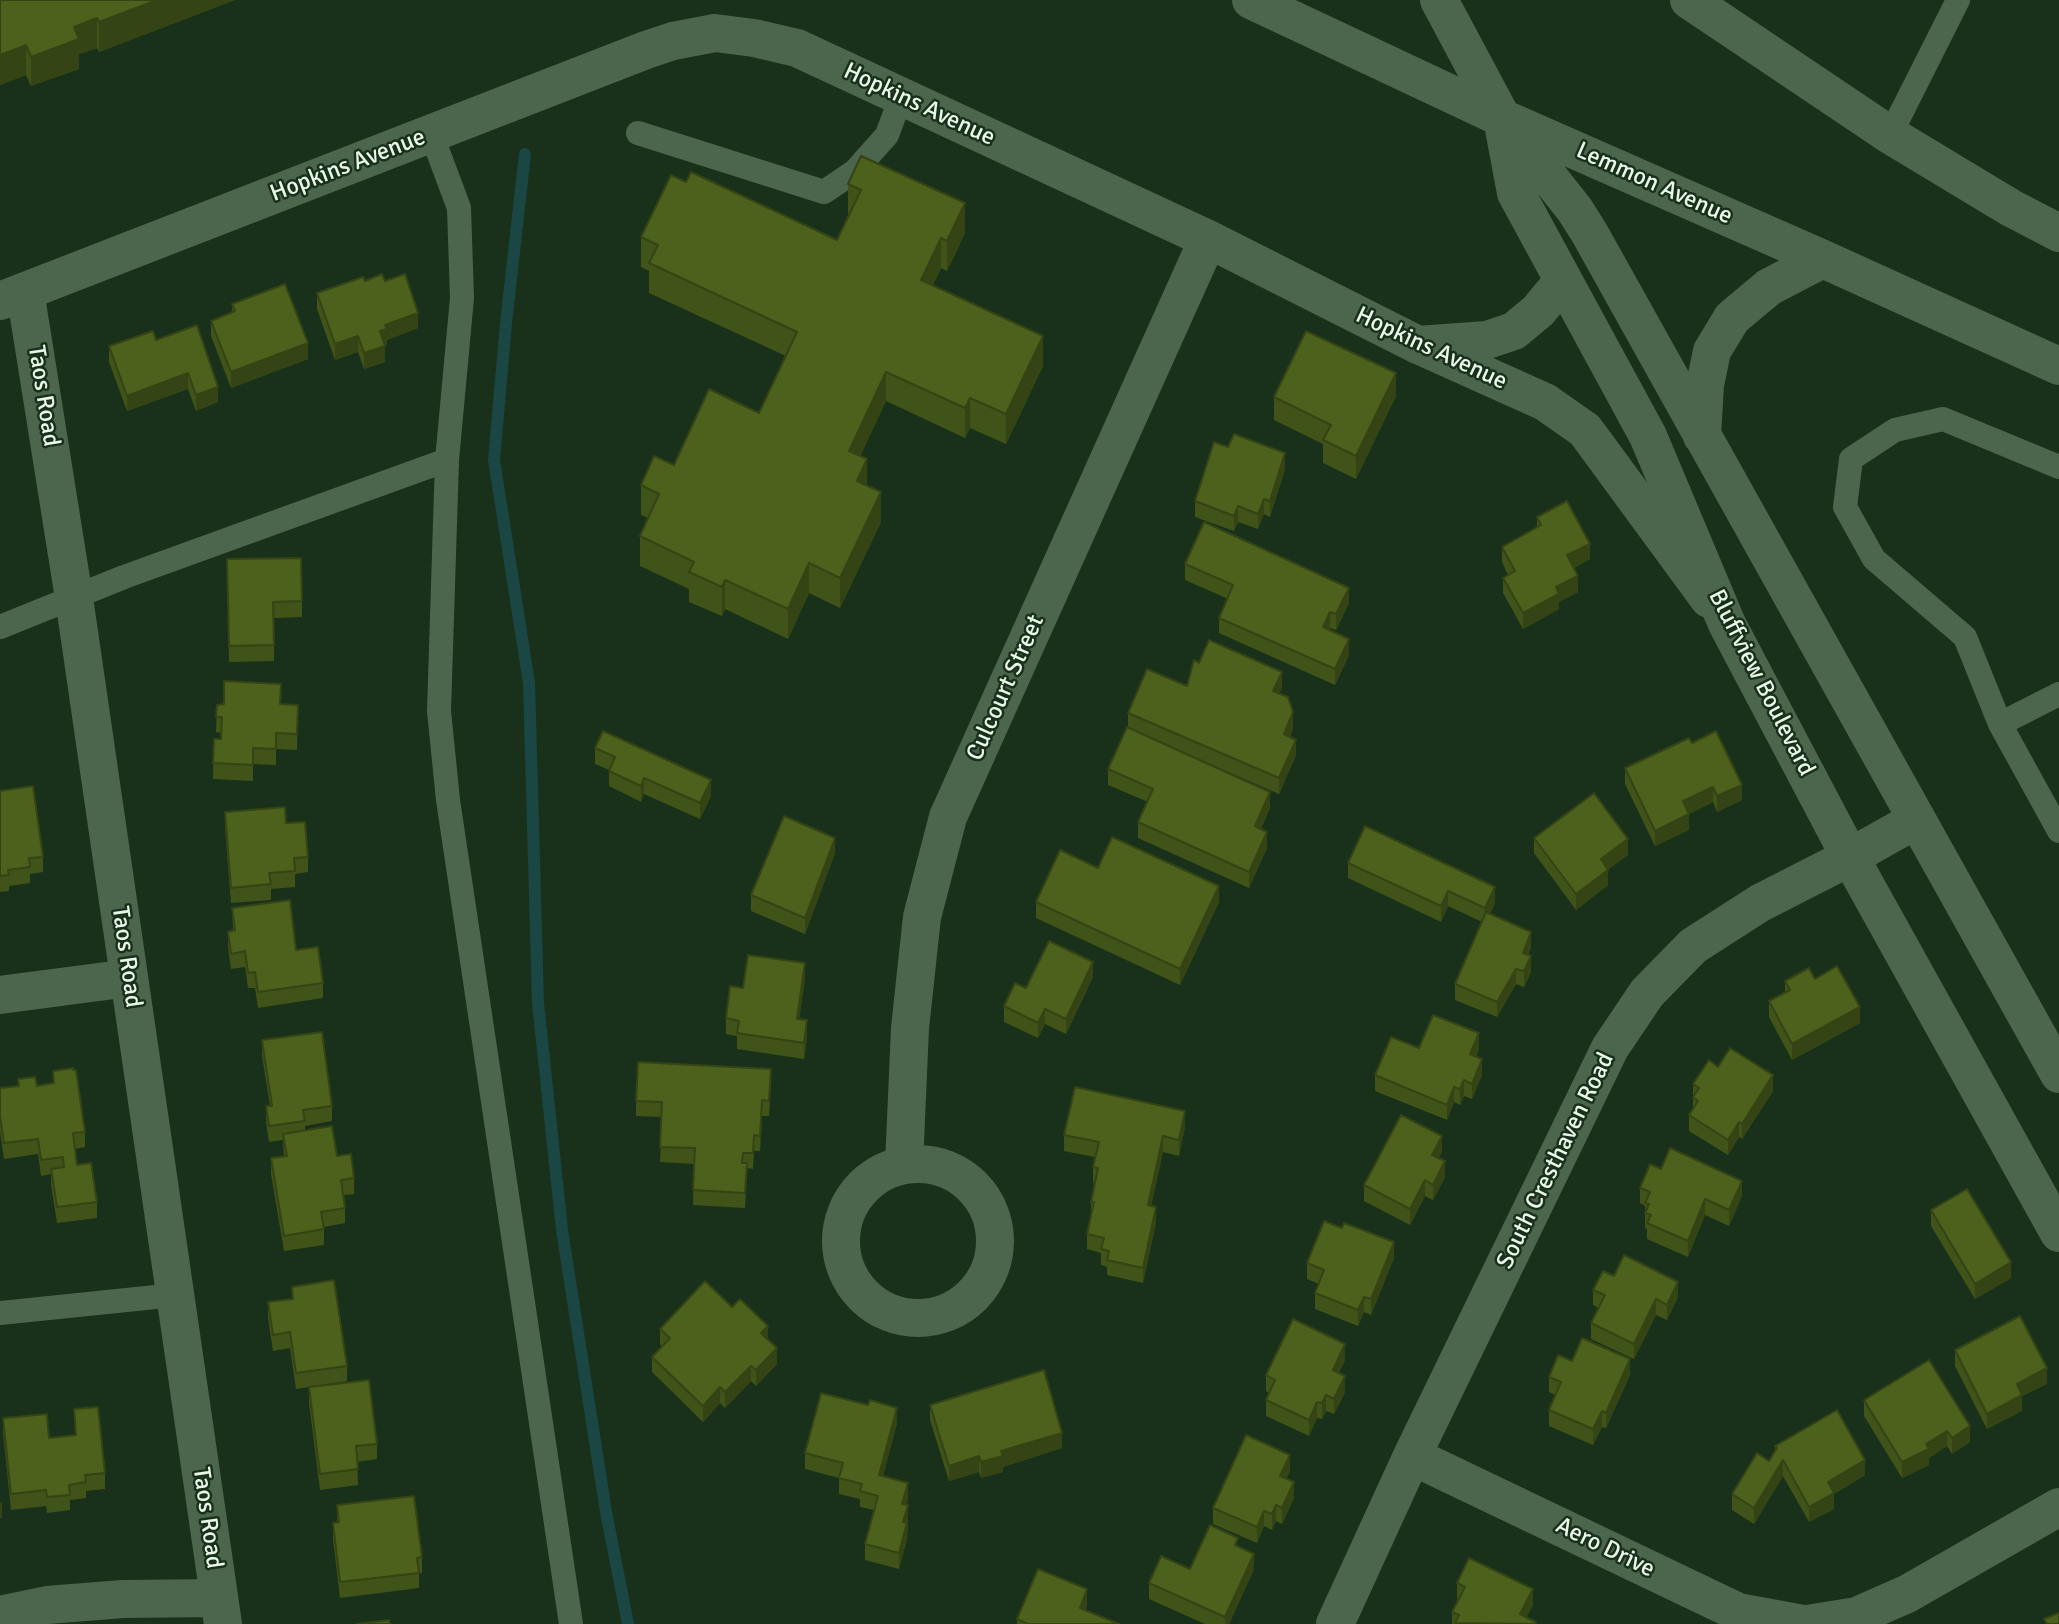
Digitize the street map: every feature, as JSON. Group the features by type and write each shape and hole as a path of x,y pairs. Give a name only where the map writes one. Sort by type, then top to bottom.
{"street":[{"name":"Lemmon Avenue","path":"1251,0 1502,118 1824,258 2059,366"},
{"name":"Bluffview Boulevard","path":"1439,0 1502,118 1586,226 2059,1074"},
{"path":"1689,0 1890,135 2011,208 2059,233"},
{"name":"Hopkins Avenue","path":"12,296 646,50 673,41 715,33 754,38 797,48 1208,239 1418,345 1545,402 1584,430 1727,624"},
{"name":"Bluffview Boulevard","path":"1502,118 1516,193 1648,436 1727,624 1850,857 2059,1233"},
{"name":"Culcourt Street","path":"904,1165 910,1028 922,917 948,817 1208,239"},
{"path":"1702,436 1705,386 1712,351 1732,318 1769,287 1824,258"},
{"path":"1418,345 1487,340 1514,331 1538,311 1563,281"},
{"name":"Taos Road","path":"12,296 74,598 221,1611"},
{"name":"South Cresthaven Road","path":"1335,1624 1412,1456 1610,1048 1647,992 1693,946 1760,903 1916,820"},
{"path":"0,995 130,978"},
{"path":"904,1165 928,1165 950,1171 970,1184 985,1201 994,1223 996,1246 985,1279 979,1289 961,1306 940,1315 917,1319 895,1315 875,1306 858,1292 847,1273 841,1252 845,1213 855,1196 868,1181 885,1171 904,1165"},
{"name":"Aero Drive","path":"1412,1456 1738,1612 1805,1624 1857,1616 1906,1594 2059,1507"},
{"path":"0,1615 47,1605 123,1599 221,1611"}],"lane":[{"path":"1890,135 1958,0"},
{"path":"638,132 824,192 855,171 887,135 901,97"},
{"path":"431,133 458,208 461,298 447,460 439,711 446,787 571,1624"},
{"path":"2059,467 1943,418 1895,429 1851,459 1845,507 1874,559 1965,637 2000,724 2059,831"},
{"path":"0,627 124,577 447,460"},
{"path":"2000,724 2059,694"},
{"path":"0,1313 174,1295"}],"building":[{"path":"0,0 157,0 99,22 97,18 74,27 79,39 31,57 26,45 0,55"},
{"path":"861,156 965,203 947,241 941,238 921,280 1043,336 1006,414 970,398 965,408 886,372 849,451 867,459 857,481 881,492 840,578 809,563 788,609 725,580 722,587 689,572 694,562 640,536 659,494 641,485 654,456 674,465 709,389 759,413 797,332 649,263 658,245 641,237 671,175 686,182 691,172 837,240 861,190 848,184"},
{"path":"382,274 385,281 405,274 418,313 385,325 387,329 380,331 385,346 364,353 358,336 335,344 317,293 363,277 365,281"},
{"path":"285,284 308,343 231,372 211,321 235,311 232,304"},
{"path":"197,325 218,387 196,395 188,373 127,396 109,346 153,331 156,340"},
{"path":"1306,331 1396,373 1356,456 1323,440 1331,425 1274,397"},
{"path":"1234,434 1285,453 1270,501 1264,499 1258,514 1238,506 1234,516 1195,501 1214,442 1228,447"},
{"path":"1567,501 1590,544 1567,555 1578,576 1556,587 1559,594 1523,613 1503,578 1515,571 1502,547 1541,525 1537,517"},
{"path":"1204,522 1349,588 1336,614 1330,612 1323,627 1349,639 1335,669 1219,618 1233,585 1185,564"},
{"path":"301,558 302,601 273,602 274,645 229,646 227,559"},
{"path":"1209,640 1282,672 1273,691 1288,697 1293,712 1284,734 1296,740 1279,778 1128,713 1147,669 1187,686 1194,660 1199,663"},
{"path":"224,681 281,684 280,704 298,705 297,734 276,733 276,749 253,748 253,765 213,763 214,739 221,739 222,717 216,717 217,705 224,704"},
{"path":"1127,727 1270,792 1255,826 1267,832 1249,872 1138,822 1153,789 1108,769"},
{"path":"603,731 711,780 700,803 644,778 641,786 609,771 615,757 595,748"},
{"path":"1716,731 1742,785 1717,796 1713,787 1683,801 1689,814 1655,831 1625,768 1689,738 1692,743"},
{"path":"33,786 43,857 29,858 30,867 8,870 9,875 0,876 0,791"},
{"path":"1594,793 1628,839 1601,859 1608,870 1576,894 1534,838"},
{"path":"285,807 286,823 305,822 308,857 294,858 295,871 269,873 271,884 231,888 225,812"},
{"path":"784,816 835,838 805,918 751,895"},
{"path":"1365,826 1495,887 1485,908 1448,891 1441,906 1348,863"},
{"path":"1112,837 1219,886 1180,969 1036,902 1060,850 1098,868"},
{"path":"290,900 296,950 318,947 323,983 258,992 255,972 248,973 245,951 231,954 228,932 235,930 232,908"},
{"path":"1486,912 1531,932 1523,953 1531,956 1524,971 1516,969 1497,1002 1455,984"},
{"path":"1049,941 1093,962 1066,1019 1045,1009 1038,1023 1004,1006 1015,983 1026,988"},
{"path":"748,955 805,963 797,1019 807,1020 804,1043 737,1033 739,1021 726,1018 730,986 743,988"},
{"path":"1837,966 1860,1007 1792,1044 1769,1001 1790,990 1785,981 1809,968 1815,979"},
{"path":"1433,1015 1479,1033 1470,1054 1482,1059 1472,1084 1464,1080 1460,1089 1454,1087 1447,1105 1375,1075 1391,1037 1419,1048"},
{"path":"322,1032 332,1106 303,1110 305,1121 269,1126 266,1106 272,1106 262,1040"},
{"path":"1730,1048 1773,1075 1742,1124 1739,1122 1728,1140 1689,1115 1698,1101 1693,1097 1699,1088 1693,1084 1709,1060 1718,1067"},
{"path":"638,1062 771,1069 769,1101 762,1100 760,1136 754,1135 753,1153 743,1153 742,1163 747,1163 745,1193 693,1190 695,1148 660,1147 662,1102 636,1101"},
{"path":"73,1068 76,1070 85,1132 73,1133 77,1165 91,1163 97,1202 57,1207 51,1169 64,1167 63,1157 41,1160 38,1139 4,1143 0,1088 19,1086 18,1079 35,1077 37,1086 54,1083 53,1071"},
{"path":"1075,1087 1185,1111 1179,1140 1163,1136 1148,1205 1156,1207 1143,1268 1107,1260 1109,1251 1101,1249 1104,1238 1087,1234 1094,1202 1091,1202 1098,1168 1093,1167 1099,1142 1064,1135"},
{"path":"1401,1115 1442,1136 1432,1155 1445,1161 1433,1185 1425,1180 1410,1209 1364,1185"},
{"path":"332,1126 337,1156 351,1154 354,1178 341,1180 345,1208 321,1212 324,1229 284,1236 271,1158 287,1156 283,1134"},
{"path":"1670,1148 1742,1181 1729,1210 1705,1199 1688,1241 1647,1223 1651,1215 1645,1213 1649,1204 1645,1203 1650,1192 1640,1188 1650,1164 1661,1169"},
{"path":"1967,1189 2011,1262 1975,1284 1931,1210"},
{"path":"1324,1221 1342,1228 1344,1223 1394,1242 1371,1299 1364,1297 1358,1310 1315,1293 1324,1270 1307,1263"},
{"path":"1624,1255 1678,1282 1667,1305 1656,1299 1634,1344 1591,1323 1605,1295 1593,1290 1603,1271 1614,1276"},
{"path":"334,1280 347,1366 296,1373 290,1332 273,1335 268,1302 293,1299 292,1287"},
{"path":"705,1281 732,1307 740,1299 768,1326 761,1333 777,1348 756,1370 751,1366 725,1392 720,1387 703,1406 652,1357 670,1338 660,1329"},
{"path":"2020,1316 2047,1368 2017,1384 2022,1395 1987,1414 1955,1350"},
{"path":"1293,1319 1345,1344 1333,1370 1345,1376 1334,1399 1326,1395 1322,1403 1317,1402 1309,1420 1266,1400 1275,1380 1266,1375"},
{"path":"1582,1338 1630,1359 1606,1413 1602,1411 1593,1429 1549,1410 1561,1382 1549,1377 1558,1355 1572,1361"},
{"path":"1929,1360 1970,1426 1952,1438 1947,1431 1926,1444 1929,1449 1902,1462 1864,1400"},
{"path":"1044,1370 1062,1433 1001,1451 1003,1456 981,1462 979,1456 949,1466 930,1405"},
{"path":"369,1380 377,1444 356,1446 358,1469 320,1474 309,1387"},
{"path":"821,1393 868,1405 870,1400 897,1408 879,1475 908,1483 902,1504 908,1505 903,1522 907,1523 899,1553 865,1544 878,1496 860,1491 862,1484 839,1478 843,1463 805,1453"},
{"path":"98,1407 105,1473 85,1475 86,1482 69,1485 70,1495 47,1497 46,1490 11,1494 3,1418 47,1414 49,1438 76,1435 74,1409"},
{"path":"1837,1410 1865,1460 1828,1482 1834,1493 1809,1507 1783,1460 1754,1508 1732,1494 1757,1453 1769,1461 1777,1448 1775,1446"},
{"path":"1246,1435 1290,1455 1280,1476 1294,1482 1282,1508 1276,1505 1272,1514 1264,1511 1257,1527 1213,1508"},
{"path":"414,1496 422,1557 417,1558 419,1573 340,1582 333,1523 339,1522 337,1505"},
{"path":"1210,1525 1238,1538 1235,1545 1254,1554 1225,1617 1149,1583 1161,1556 1190,1569"},
{"path":"1469,1558 1533,1589 1520,1614 1536,1622 1535,1624 1455,1623 1459,1615 1452,1612 1465,1587 1457,1583"},
{"path":"1038,1569 1087,1589 1080,1608 1119,1624 1028,1624 1017,1619"},
{"path":"2059,1613 2059,1624 2047,1624 2044,1619"},
{"path":"389,1620 390,1624 357,1624"}],"waterway":[{"path":"525,154 494,460 529,683 538,1003 562,1230 606,1512 628,1624"}]}
